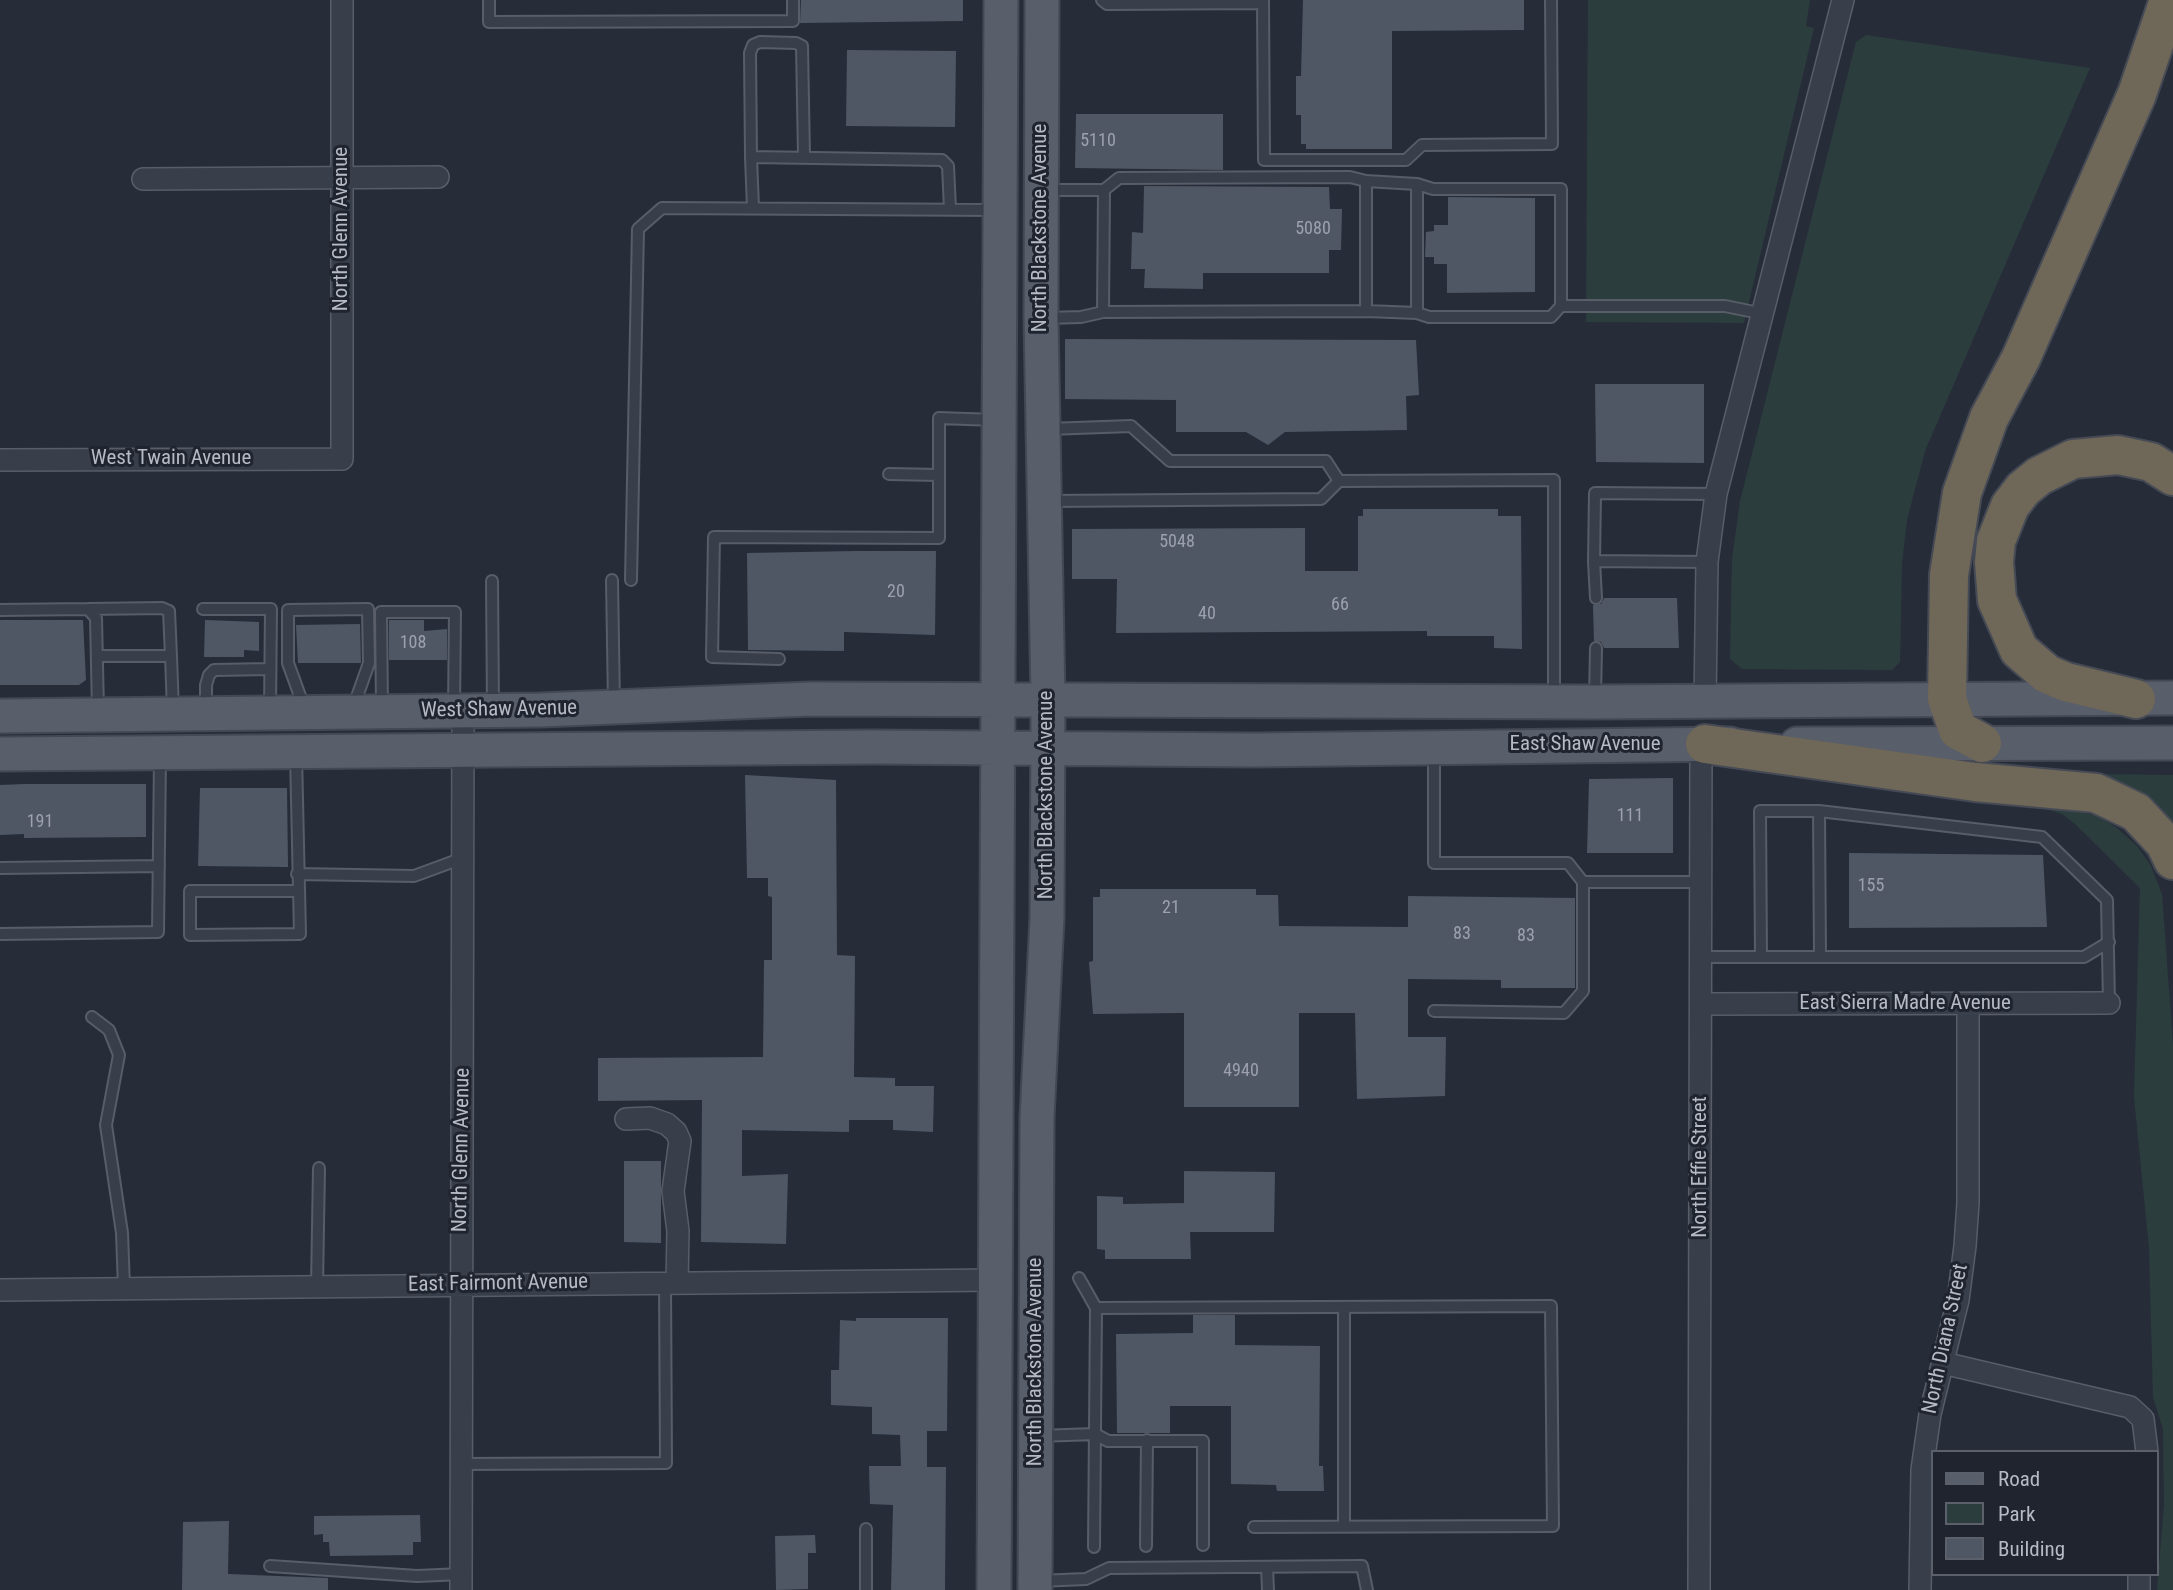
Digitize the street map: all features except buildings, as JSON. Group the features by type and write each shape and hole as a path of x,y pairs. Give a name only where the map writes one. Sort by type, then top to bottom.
{"highway":[{"path":"1982,743 1958,730 1947,699 1949,575 1954,535 1968,474 1989,418 2021,358 2137,94 2169,0"},
{"path":"2136,699 2066,682 2047,674 2019,650 1997,600 1994,562 1996,541 2010,506 2023,489 2039,476 2073,459 2118,455 2151,462 2173,477"},
{"path":"1703,744 1975,782 2096,793 2136,812 2165,843 2173,860"}],"main road":[{"name":"North Blackstone Avenue","path":"994,1590 1001,0"},
{"name":"North Blackstone Avenue","path":"1035,1586 1037,1117 1046,918 1048,700 1041,318 1042,0"},
{"name":"East Shaw Avenue","path":"998,700 1595,702 2173,698"},
{"path":"1703,744 1710,730 1726,722 1786,721 1947,699"},
{"name":"West Shaw Avenue","path":"0,716 614,708 763,700 998,700"},
{"path":"1567,745 1592,723 1694,720 1705,701"},
{"name":"East Shaw Avenue","path":"998,748 1255,750 1434,745 2173,743"},
{"name":"West Shaw Avenue","path":"0,754 998,748"},
{"path":"997,1047 1015,1084 1014,1259 1018,1269 1036,1279"},
{"path":"995,1280 1009,1290 1017,1303 1018,1413 1036,1436"}],"street":[{"name":"North Glenn Avenue","path":"342,0 342,459"},
{"path":"1705,701 1707,562 1716,494 1843,0"},
{"path":"143,179 438,177"},
{"name":"West Twain Avenue","path":"0,460 342,459"},
{"name":"North Glenn Avenue","path":"461,1582 463,750 470,711"},
{"name":"North Effie Street","path":"1699,1590 1703,744"},
{"name":"East Sierra Madre Avenue","path":"1701,1004 2109,1003"},
{"name":"North Diana Street","path":"1920,1590 1922,1470 1930,1414 1958,1300 1968,1203 1968,1004"},
{"path":"626,1119 650,1118 667,1124 680,1141 673,1191 678,1231 671,1282"},
{"name":"East Fairmont Avenue","path":"0,1290 995,1280"},
{"path":"1943,1363 2130,1407 2143,1419 2147,1450"}],"lane":[{"path":"489,0 489,22 793,21 793,0"},
{"path":"1102,0 1107,4 1263,2 1264,160 1406,160 1422,145 1552,144 1551,0"},
{"path":"753,208 750,53 753,45 760,42 796,43 802,46 804,157"},
{"path":"751,157 942,160 947,166 950,209"},
{"path":"1041,318 1080,317 1103,312 1366,312 1417,313 1429,317 1551,317 1561,306 1561,189 1433,188 1350,177 1119,178 1104,190 1042,190"},
{"path":"1366,181 1366,312"},
{"path":"1417,184 1417,313"},
{"path":"1103,312 1104,190"},
{"path":"632,580 638,229 662,208 1000,210"},
{"path":"1561,306 1725,306 1764,314"},
{"path":"779,659 712,657 714,537 939,538 939,418 998,421"},
{"path":"1042,429 1131,426 1170,461 1326,461 1339,481"},
{"path":"889,474 939,475"},
{"path":"1044,501 1321,499 1339,481 1553,480 1554,701"},
{"path":"1596,598 1595,492 1716,494"},
{"path":"1594,561 1707,562"},
{"path":"612,580 614,708"},
{"path":"470,711 492,581"},
{"path":"0,610 162,608 169,611 171,656 190,714"},
{"path":"88,609 96,618 99,715"},
{"path":"203,609 271,609 270,713"},
{"path":"306,713 288,663 288,610 368,609 367,712"},
{"path":"367,712 381,612 455,612 470,711"},
{"path":"1595,702 1596,648"},
{"path":"97,656 171,656"},
{"path":"190,714 208,676 214,670 270,669"},
{"path":"1434,745 1434,863 1568,863 1583,882 1583,991 1564,1013 1434,1011"},
{"path":"296,752 300,934 190,935 190,891 297,891"},
{"path":"0,934 158,932 160,753"},
{"path":"1760,957 1760,811 1819,811 2042,836 2106,900 2109,1003"},
{"path":"1819,811 1820,957"},
{"path":"297,874 414,876 463,858"},
{"path":"0,868 159,866"},
{"path":"1583,882 1702,882"},
{"path":"1701,957 2084,957 2109,942"},
{"path":"92,1017 109,1030 119,1055 106,1125 122,1233 124,1288"},
{"path":"317,1286 319,1168"},
{"path":"1079,1278 1096,1308 1094,1547"},
{"path":"461,1464 666,1463 671,1282"},
{"path":"1096,1308 1551,1306 1553,1527 1254,1527"},
{"path":"1344,1307 1344,1527"},
{"path":"1036,1436 1095,1434 1108,1441 1203,1441 1203,1545"},
{"path":"1146,1546 1147,1440"},
{"path":"866,1529 866,1590"},
{"path":"270,1566 461,1582"},
{"path":"1035,1586 1086,1585 1110,1568 1362,1566 1367,1590"},
{"path":"1268,1567 1268,1590"}],"green space":[{"path":"1588,0 1810,0 1806,26 1814,28 1744,323 1586,322"},
{"path":"1866,35 2090,68 1925,451 1907,520 1902,563 1900,662 1892,670 1742,669 1730,659 1732,559 1740,501 1856,42"},
{"path":"2086,774 2173,775 2173,826 2149,799 2121,783"},
{"path":"2041,807 2096,815 2117,828 2137,846 2151,866 2162,894 2173,1045 2173,1590 2157,1590 2164,1505 2163,1429 2153,1397 2149,1248 2134,1097 2140,888 2062,814"}]}
